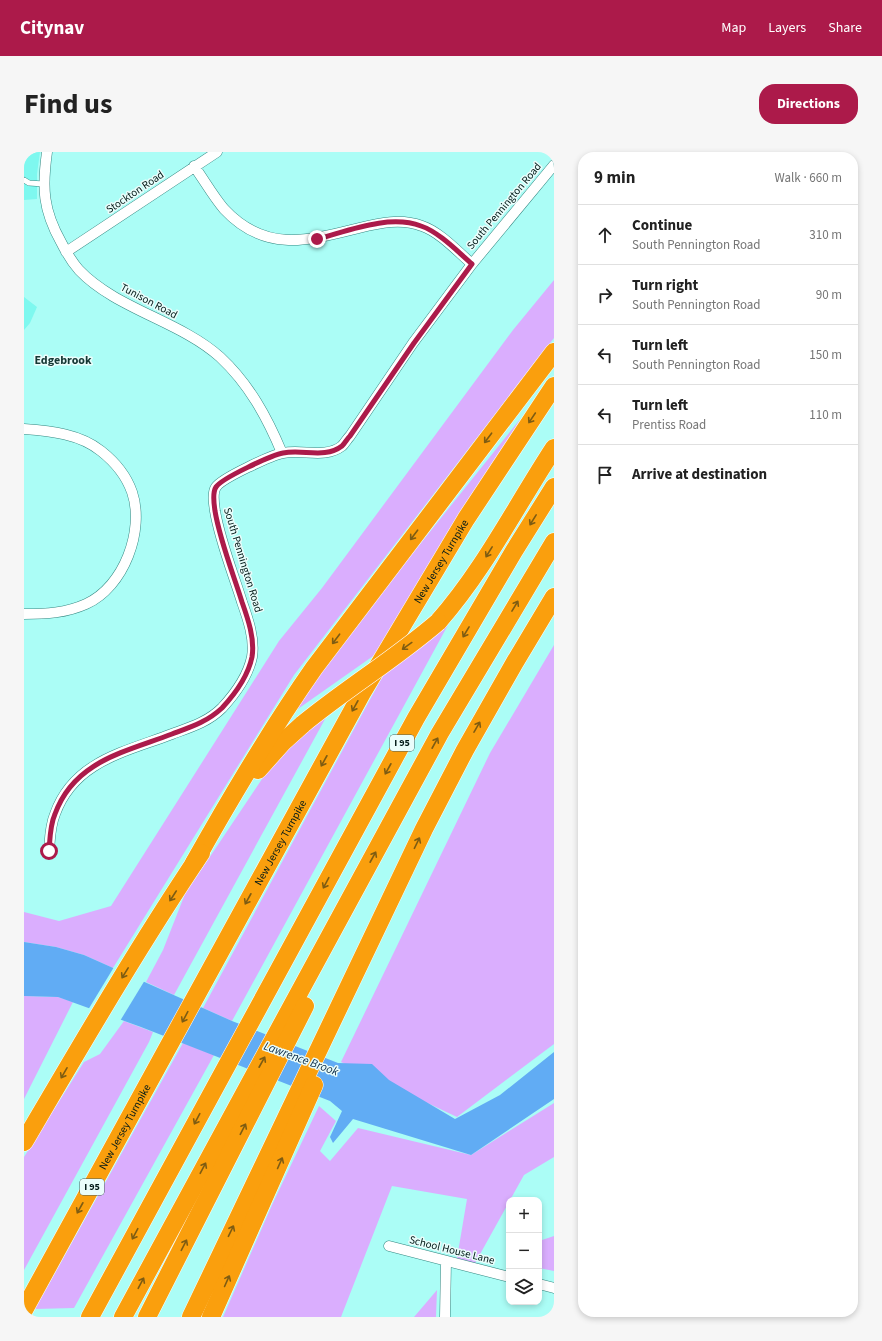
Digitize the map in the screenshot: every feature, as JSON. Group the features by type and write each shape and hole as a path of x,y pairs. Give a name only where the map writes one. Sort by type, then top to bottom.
{"highway":[{"path":"194,863 230,799 289,704 314,668 554,352"},
{"name":"New Jersey Turnpike","path":"24,1310 358,700 415,602 474,506 554,386"},
{"path":"24,1142 84,1039 145,940 248,782 283,742 303,724 418,639 438,622 472,580 554,448"},
{"name":"I 95","path":"90,1317 416,718 514,551 554,487"},
{"name":"I 95","path":"250,1098 293,1017 330,935 440,733 554,542"},
{"path":"211,1317 294,1115 332,1032 376,928 465,750 554,597"},
{"path":"123,1317 250,1098"},
{"path":"147,1317 250,1098"},
{"path":"190,1317 294,1115"}],"street":[{"name":"Tunison Road","path":"47,152 44,200 49,218 66,252 78,269 104,289 195,339 220,357 240,378 256,400 271,426 282,453"},
{"name":"Stockton Road","path":"66,252 217,152"},
{"name":"South Pennington Road","path":"49,851 50,831 54,814 63,796 86,770 105,759 203,723 221,709 231,697 248,671 252,655 251,633 216,520 213,496 216,487 221,482 241,471 282,453 298,451 317,453 330,451 342,446 414,343 472,264 554,165"},
{"path":"194,166 223,207 234,219 264,236 281,239 317,239 378,223 393,221 406,222 422,226 434,232 472,264"},
{"path":"24,429 51,431 68,435 100,450 114,463 126,479 132,493 135,522 133,542 126,560 116,578 102,594 88,603 66,611 49,614 24,614"},
{"name":"School House Lane","path":"389,1246 506,1276"},
{"path":"445,1317 446,1261"},
{"path":"542,1285 554,1288"}],"lane":[{"path":"24,180 29,183 44,184"}],"shaded area":[{"path":"24,152 40,152 37,174 37,199 24,200"},
{"path":"554,280 554,338 294,675 113,968 84,955 56,947 24,942 24,912 59,921 111,906 279,641 322,588 513,330"},
{"path":"24,297 37,307 30,323 24,330"},
{"path":"521,418 376,654 295,711 337,648"},
{"path":"448,625 232,1021 203,1008 385,672"},
{"path":"554,645 554,1044 457,1117 341,1062 490,753"},
{"path":"330,710 174,995 146,982 163,950 185,894 274,761"},
{"path":"24,996 58,997 73,1002 24,1099"},
{"path":"124,1021 153,1032 149,1042 24,1270 24,1157 84,1062 100,1054"},
{"path":"183,1043 214,1055 74,1308 35,1309"},
{"path":"554,1103 554,1157 524,1175 512,1197 506,1197 506,1207 474,1265 456,1264 467,1199 392,1186 341,1317 223,1317 272,1205 319,1106 336,1121 320,1151 330,1161 358,1128 471,1155"},
{"path":"554,1236 554,1271 542,1269 542,1240"},
{"path":"437,1290 436,1317 414,1317"}],"water":[{"name":"Lawrence Brook","path":"24,942 56,947 84,955 232,1021 338,1063 372,1064 389,1080 455,1119 500,1095 554,1052 554,1099 471,1155 353,1119 333,1143 330,1137 342,1111 330,1101 141,1027 58,997 24,996"}],"pier":[{"path":"114,967 145,980 120,1021 88,1010"}],"district":[{"name":"Edgebrook","path":"63,360"}],"route":[{"path":"49,851 50,831 54,814 63,796 86,770 105,759 203,723 221,709 240,685 248,671 252,655 252,640 248,620 216,520 213,496 216,487 221,482 241,471 282,453 298,451 317,453 330,451 342,446 414,343 472,264 434,232 422,226 406,222 393,221 378,223 317,239"}]}
